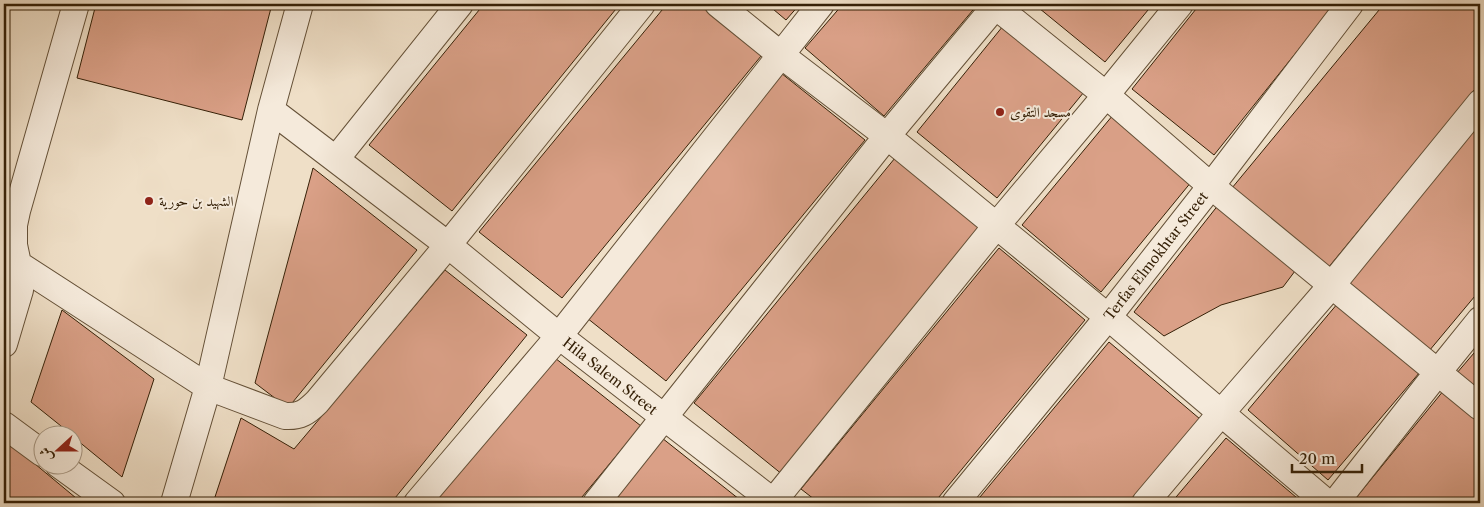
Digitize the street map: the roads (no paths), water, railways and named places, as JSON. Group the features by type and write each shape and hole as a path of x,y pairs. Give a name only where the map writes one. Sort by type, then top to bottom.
{"street":[{"path":"4,344 20,290 21,278 14,245 14,225 76,4"},
{"path":"174,503 208,387 271,110 300,4"},
{"path":"336,159 460,4"},
{"path":"18,264 208,387 285,416 294,417 301,415 317,402 448,245 642,4"},
{"path":"718,4 887,136 1328,503"},
{"path":"417,503 559,336 821,4"},
{"path":"596,503 887,136 995,4 1106,95 1331,286 1480,407"},
{"path":"774,503 996,226 1180,4"},
{"name":"Terfas Elmokhtar Street","path":"955,503 1108,318 1212,186 1350,4"},
{"path":"1145,503 1331,286 1480,103"},
{"name":"Hila Salem Street","path":"271,110 448,245 559,336 774,503"},
{"path":"1335,503 1480,320"},
{"path":"4,425 32,446"},
{"path":"72,474 112,503"}],"place":[{"name":"مسجد التقوى","path":"1000,112"},
{"name":"الشهيد بن حورية","path":"149,201"}]}
